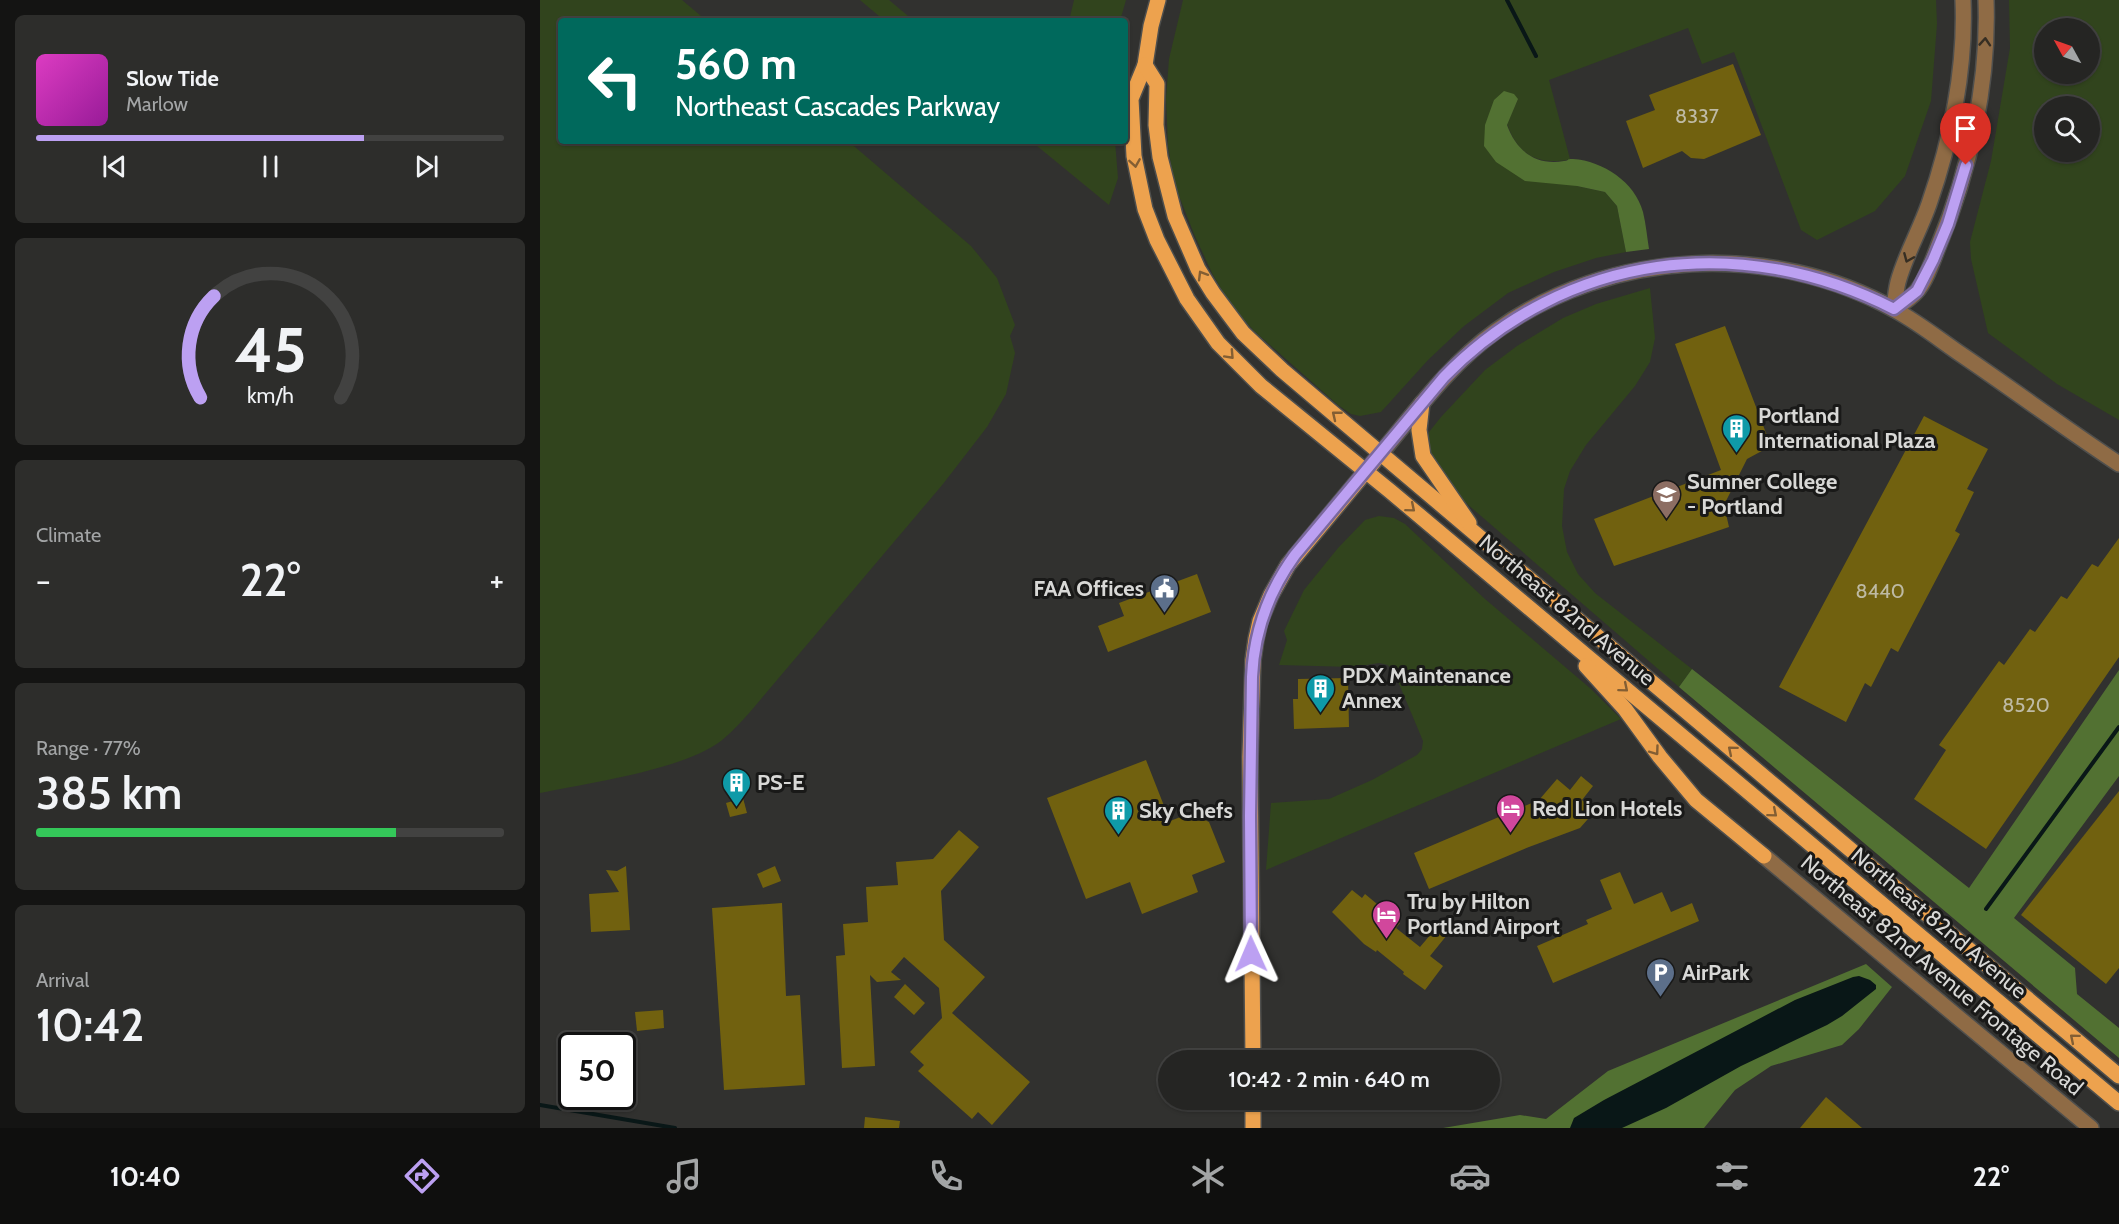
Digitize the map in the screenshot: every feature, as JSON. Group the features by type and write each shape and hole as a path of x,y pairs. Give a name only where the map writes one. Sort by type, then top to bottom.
{"main road":[{"name":"Northeast 82nd Avenue","path":"1158,0 1145,65 1131,99 1134,156 1145,209 1170,271 1201,321 1240,366 1261,386 2119,1103"},
{"name":"Northeast 82nd Avenue","path":"1145,65 1157,84 1156,125 1166,186 1174,216 1198,269 1230,316 1261,351 1477,536 2119,1076"},
{"path":"1422,403 1419,430 1423,456 1477,536"},
{"path":"1252,1050 1250,769 1253,660 1256,639 1270,596 1288,566 1381,453"},
{"path":"1551,626 1625,709 1660,757 1696,800 1764,856"},
{"path":"1253,1110 1253,1128"}],"street":[{"path":"1894,309 1898,282 1941,170 1958,80 1962,48 1963,0"},
{"path":"1894,309 1917,291 1948,224 1961,182 1982,84 1986,0"},
{"path":"1381,453 1461,360 1515,318 1538,304 1573,290 1643,270 1706,263 1756,265 1780,269 1827,280 1872,298 1916,322 2119,464"},
{"name":"Northeast 82nd Avenue Frontage Road","path":"1764,856 2091,1128"}],"green space":[{"path":"540,0 682,0 703,18 558,18 558,144 852,144 971,246 997,278 1015,325 1010,336 1015,353 1006,394 987,427 943,484 750,712 721,741 704,751 660,768 540,793"},
{"path":"860,0 889,0 910,18 881,18"},
{"path":"1074,0 1126,0 1121,18 1070,18"},
{"path":"1183,0 1936,0 1937,24 1931,101 1905,176 1875,211 1817,240 1801,230 1734,52 1702,64 1688,28 1549,80 1570,159 1543,160 1529,155 1518,145 1507,124 1518,99 1484,146 1577,186 1605,192 1617,206 1626,252 1596,258 1554,272 1508,293 1464,326 1428,360 1381,412 1360,416 1351,414 1338,405 1254,331 1230,304 1212,273 1194,234 1174,183 1168,146 1166,99 1169,59"},
{"path":"2009,0 2119,0 2119,420 2057,384 1988,333 1971,259 1970,242 1991,161 2010,48"},
{"path":"1504,91 1514,94 1518,99 1507,125 1521,149 1544,161 1573,159 1595,164 1616,175 1633,191 1643,212 1649,249 1626,252 1617,206 1605,192 1577,186 1525,181 1496,162 1484,146 1485,125 1494,100"},
{"path":"1035,144 1115,144 1118,178 1109,205"},
{"path":"1650,288 1655,338 1650,362 1635,386 1586,445 1570,471 1564,489 1562,526 1567,552 1578,574 1595,593 1692,669 1679,687 1459,497 1431,456 1427,443 1429,432 1441,417 1485,370 1517,346 1563,318 1596,304"},
{"path":"1379,516 1394,518 1405,524 1485,599 1591,689 1621,719 1266,870 1271,803 1329,799 1372,780 1417,755 1422,749 1423,741 1394,672 1388,665 1379,663 1353,667 1279,665 1287,640 1284,631 1304,590 1338,548 1365,520"},
{"path":"1692,669 1969,888 2119,670 2119,776 2014,918 2075,968 2077,994 2119,1028 2119,1058 1679,687"},
{"path":"1866,964 1892,987 1859,1029 1842,1045 1771,1066 1735,1090 1704,1128 1443,1128 1520,1115 1546,1119 1608,1071"}],"shaded area":[{"path":"1859,976 1870,980 1876,985 1876,989 1827,1025 1741,1066 1666,1108 1622,1128 1570,1128 1574,1118 1604,1100 1795,1000"}],"building":[{"path":"1733,64 1761,135 1704,159 1691,158 1682,151 1643,168 1626,121 1655,110 1649,95"},
{"name":"Portland International Plaza","path":"1725,326 1771,446 1747,459 1724,505 1729,527 1614,566 1594,519 1721,470 1675,344"},
{"path":"1924,416 1988,449 1967,489 1974,492 1955,531 1960,534 1898,652 1891,648 1871,687 1865,683 1846,722 1779,687"},
{"path":"2119,538 2119,657 1986,849 1914,799 1946,750 1939,745 1999,661 2004,665 2030,629 2035,632 2061,596 2067,599 2092,564 2098,567"},
{"name":"FAA Offices","path":"1197,574 1211,612 1108,652 1098,626 1124,616 1119,603"},
{"name":"PDX Maintenance Annex","path":"1348,678 1349,727 1294,729 1293,699 1298,699 1298,679"},
{"name":"Sky Chefs","path":"1146,760 1170,821 1191,813 1209,822 1225,862 1192,875 1198,892 1142,914 1130,882 1086,899 1047,798"},
{"name":"Red Lion Hotels","path":"1581,776 1593,786 1582,800 1595,811 1580,828 1429,889 1414,853 1539,800 1557,779 1570,790"},
{"path":"2119,791 2119,968 2106,984 2021,915"},
{"name":"PS-E","path":"743,798 747,813 730,817 726,803"},
{"path":"959,830 979,847 941,891 944,940 985,977 952,1013 1030,1082 992,1125 978,1112 972,1119 918,1071 924,1065 910,1052 942,1018 939,988 904,957 891,972 901,980 877,982 870,975 875,1066 842,1068 836,956 845,955 843,924 868,922 866,887 898,885 896,862 933,859"},
{"path":"626,866 630,930 591,932 589,894 619,892 606,870 617,871"},
{"path":"775,866 781,881 763,888 757,874"},
{"path":"1620,872 1634,904 1662,892 1671,912 1692,903 1699,921 1553,983 1537,946 1588,924 1586,920 1612,909 1600,880"},
{"name":"Tru by Hilton Portland Airport","path":"1352,890 1362,898 1365,894 1400,923 1396,928 1420,947 1437,927 1447,935 1430,956 1443,966 1425,990 1377,950 1376,952 1364,944 1332,912"},
{"path":"782,903 786,996 800,995 805,1085 724,1090 712,908"},
{"path":"905,984 925,1003 914,1015 894,997"},
{"path":"663,1010 664,1028 637,1031 635,1012"},
{"path":"1826,1097 1862,1128 1800,1128"},
{"path":"865,1117 900,1121 899,1128 864,1128"}],"waterway":[{"path":"1507,0 1536,56"},
{"path":"1986,909 2119,727"},
{"path":"540,1105 675,1128"}],"place":[{"name":"Portland International Plaza","path":"1737,454"},
{"name":"Sumner College - Portland","path":"1666,520"},
{"name":"FAA Offices","path":"1165,614"},
{"name":"PDX Maintenance Annex","path":"1321,714"},
{"name":"PS-E","path":"736,808"},
{"name":"Red Lion Hotels","path":"1511,834"},
{"name":"Sky Chefs","path":"1118,836"},
{"name":"Tru by Hilton Portland Airport","path":"1386,940"},
{"name":"AirPark","path":"1661,998"}],"route":[{"path":"1251,954 1252,677 1260,621 1279,579 1295,555 1444,377 1494,332 1538,304 1591,283 1643,270 1706,263 1756,265 1827,280 1894,309 1917,291 1933,260 1948,224 1966,165"}]}
